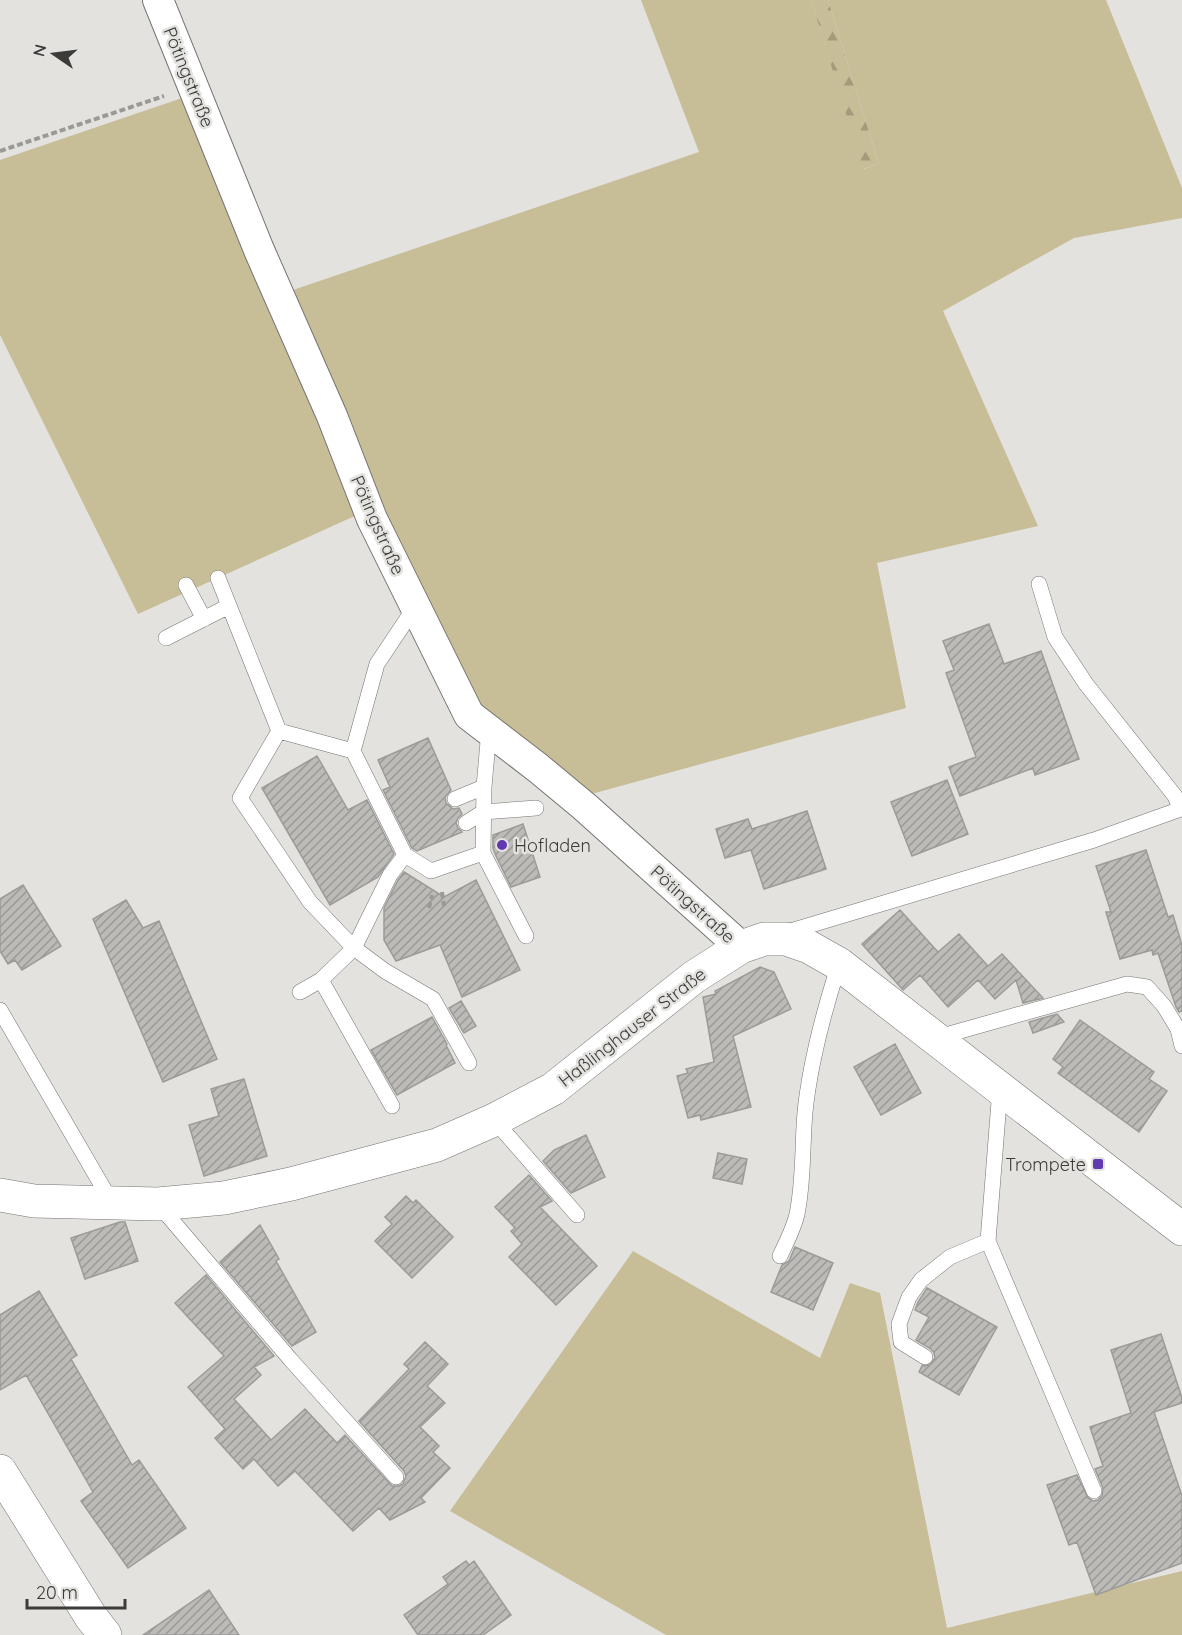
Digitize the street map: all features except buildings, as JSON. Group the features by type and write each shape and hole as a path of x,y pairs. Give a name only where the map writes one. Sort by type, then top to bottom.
{"main road":[{"path":"752,943 786,939 809,947 838,964 1182,1229"},
{"name":"Haßlinghauser Straße","path":"0,1195 34,1201 112,1203 158,1203 224,1198 291,1184 436,1145 494,1120 553,1089 694,977 752,943"},
{"path":"0,1471 91,1617 105,1635"}],"street":[{"name":"Pötingstraße","path":"158,0 259,250 332,416 372,519 469,715 538,768 752,943"}],"lane":[{"path":"218,578 279,731"},
{"path":"752,943 1094,840 1178,810 1179,806 1175,796 1086,684 1055,637 1039,584"},
{"path":"186,585 204,619"},
{"path":"166,638 229,606"},
{"path":"415,607 377,664 353,751 405,855 431,871 483,853"},
{"path":"489,730 484,787 483,853 526,936"},
{"path":"279,731 353,751"},
{"path":"279,731 240,798 310,902 354,948 385,971 433,999 469,1063"},
{"path":"455,799 484,787"},
{"path":"465,823 483,812 536,808"},
{"path":"300,992 321,980 354,948 390,875 405,855"},
{"path":"780,1257 797,1216 809,1093 838,964"},
{"path":"321,980 392,1106"},
{"path":"935,1038 1127,984 1147,987 1164,1006 1178,1029 1182,1046"},
{"path":"0,1010 112,1203"},
{"path":"1000,1088 988,1241 1094,1491"},
{"path":"494,1120 577,1215"},
{"path":"158,1203 290,1359 396,1477"},
{"path":"925,1357 901,1342 899,1323 909,1297 921,1280 950,1257 988,1241"}],"path":[{"path":"0,151 193,86"}],"green space":[{"path":"641,0 811,0 864,169 879,164 828,0 1106,0 1182,188 1182,218 1074,238 943,311 1038,526 877,563 906,708 584,796 498,727 467,687 421,597 293,290 699,152"},
{"path":"811,0 828,0 879,164 863,169"},
{"path":"182,98 357,515 138,614 0,335 0,160"},
{"path":"633,1251 820,1358 850,1283 880,1293 947,1628 1182,1571 1182,1635 666,1635 450,1511"}],"place":[{"name":"Hofladen","path":"502,845"},
{"name":"Trompete","path":"1098,1164"}]}
